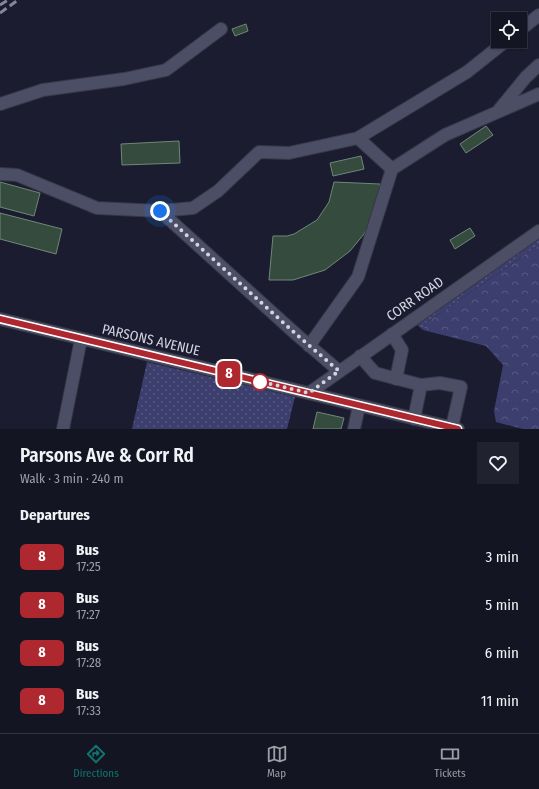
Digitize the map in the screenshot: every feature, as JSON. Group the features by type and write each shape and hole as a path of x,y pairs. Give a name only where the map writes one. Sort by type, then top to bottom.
{"street":[{"path":"527,24 539,15"},
{"path":"0,104 43,90 124,79 166,70 221,29"},
{"path":"0,174 17,175 97,208 160,211 193,208 218,191 259,152 289,153 358,138 467,72 497,48"},
{"path":"497,112 526,77 539,65"},
{"path":"309,346 358,277 392,169 445,135 539,94"},
{"path":"358,138 392,169"},
{"path":"160,211 309,346 339,371"},
{"name":"CORR ROAD","path":"309,393 539,231"},
{"name":"PARSONS AVENUE","path":"0,319 455,428"},
{"path":"392,334 402,350 396,379"},
{"path":"63,429 81,339"},
{"path":"360,356 375,373 421,385 440,384 461,388 455,428"},
{"path":"414,419 421,385"},
{"path":"354,429 359,406"}],"green space":[{"path":"539,238 539,245 426,323 423,330 415,323"},
{"path":"539,245 539,429 523,429 496,422 494,411 503,365 486,346 423,330 426,323"},
{"path":"147,362 295,397 287,429 132,429"}],"building":[{"path":"246,24 248,31 235,36 232,29"},
{"path":"486,126 493,135 466,153 460,144"},
{"path":"179,141 180,163 122,165 121,144"},
{"path":"361,156 364,169 333,176 330,163"},
{"path":"0,182 40,193 34,216 0,207"},
{"path":"334,182 380,184 379,193 369,225 364,234 350,251 325,270 293,280 269,280 273,236 287,236 294,234 317,220 329,202"},
{"path":"0,213 62,229 56,254 0,239"},
{"path":"470,228 475,236 455,249 450,240"},
{"path":"317,412 344,418 341,429 313,429"}],"railway":[{"path":"0,5 8,0"},
{"path":"0,13 18,0"}],"bus line":[{"name":"8","path":"0,319 458,429"}],"route":[{"path":"160,211 339,371 309,393 258,381 260,382"}]}
